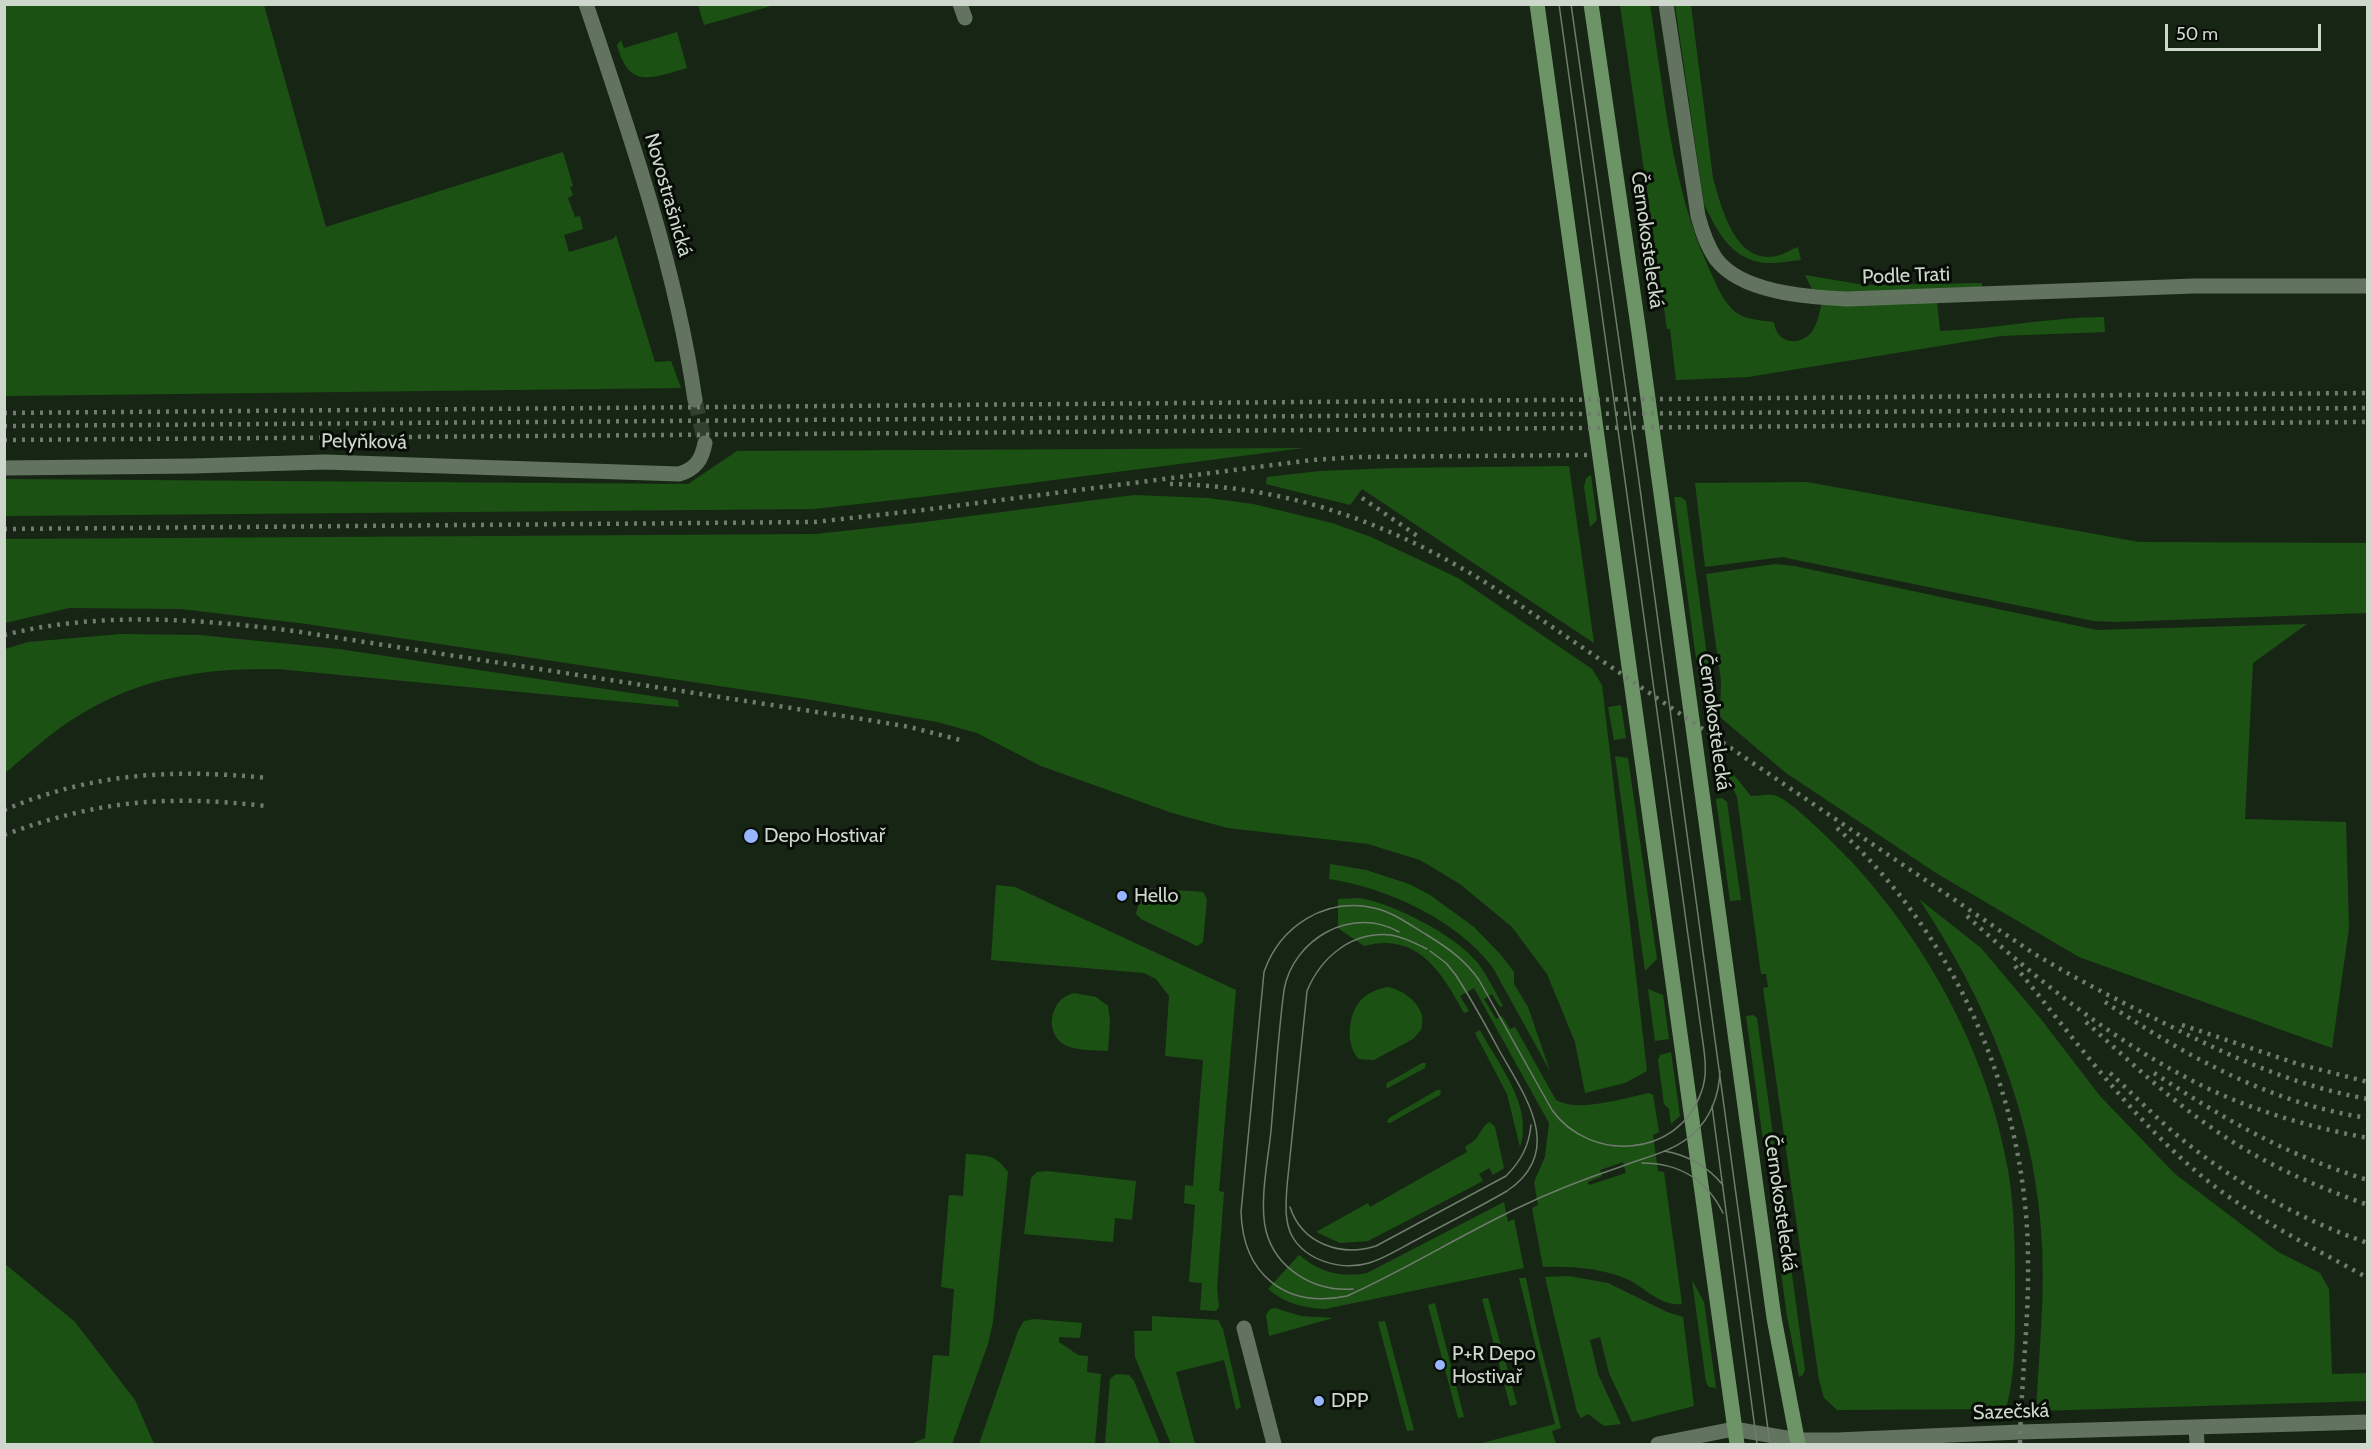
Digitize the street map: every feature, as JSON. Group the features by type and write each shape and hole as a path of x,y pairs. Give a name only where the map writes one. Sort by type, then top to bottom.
{"main road":[{"path":"1537,4 1735,1440"},
{"name":"Černokostelecká","path":"1592,4 1774,1318 1798,1442"}],"street":[{"name":"Novostrašnická","path":"586,4 621,106 654,217 688,355 695,399"},
{"name":"Podle Trati","path":"1666,4 1698,216 1707,243 1716,258 1726,269 1742,280 1792,293 1847,299 2194,286 2367,286"},
{"name":"Pelyňková","path":"4,468 325,462 679,474 689,471 702,458 705,443"},
{"path":"1244,1328 1274,1444"},
{"name":"Sazečská","path":"1768,1438 1798,1442 2367,1422"},
{"path":"2196,1427 2197,1444"},
{"path":"1658,1444 1768,1438"}],"green space":[{"path":"698,4 775,5 704,25"},
{"path":"4,5 264,5 326,227 563,152 573,186 570,187 573,195 568,198 575,217 580,216 583,229 564,235 569,252 613,239 616,235 655,362 671,361 681,388 5,396"},
{"path":"1620,5 1650,5 1670,136 1685,201 1707,264 1724,298 1735,312 1751,319 1774,322 1779,335 1790,341 1802,339 1813,330 1822,302 1937,301 1940,331 2104,317 2105,332 2001,336 1748,377 1676,380"},
{"path":"1675,5 1691,5 1713,178 1733,233 1752,253 1765,257 1780,255 1798,247 1801,260 1769,263 1749,259 1739,254 1719,232 1704,204"},
{"path":"677,32 687,68 653,77 635,75 628,69 617,45 621,40 624,48"},
{"path":"1805,275 1864,285 1982,283 1982,288 1865,294 1812,289"},
{"path":"1304,448 814,509 5,516 5,479 688,484 737,451"},
{"path":"1569,466 1594,643 1362,489 1350,505 1266,484 1267,477 1320,471"},
{"path":"1591,475 1597,520 1590,527 1584,487 1586,478"},
{"path":"1807,482 2139,542 2367,543 2367,613 2094,621 1782,557 1705,567 1695,483"},
{"path":"1134,495 1208,498 1253,504 1332,523 1371,537 1458,578 1592,669 1602,685 1647,1071 1625,1083 1585,1093 1575,1042 1547,974 1512,927 1460,884 1420,860 1368,844 1228,828 1172,813 1041,766 977,733 937,722 812,700 307,624 181,609 69,608 5,623 5,539 816,534"},
{"path":"1674,497 1681,497 1686,501 1711,685 1709,693 1701,695"},
{"path":"1775,564 1794,566 2097,630 2307,624 2253,663 2245,819 2346,822 2349,928 2332,1048 2079,957 1936,873 1786,773 1720,717 1721,681 1706,574"},
{"path":"121,634 199,635 339,649 678,700 679,707 277,669 221,671 169,678 144,685 94,706 61,727 5,773 5,649 28,642"},
{"path":"1621,705 1626,738 1614,740 1608,707"},
{"path":"1615,756 1628,758 1657,959 1645,971"},
{"path":"1725,764 1751,796 1773,795 1790,804 1849,859 1878,892 1929,964 1970,1043 1999,1127 2012,1201 2015,1246 2015,1336 2012,1381 2006,1409 1837,1410 1824,1398 1819,1380 1763,988 1768,987 1766,974 1761,974 1737,797 1725,771"},
{"path":"1722,798 1727,802 1741,900 1730,901 1716,799"},
{"path":"1330,864 1366,870 1409,884 1430,895 1474,927 1514,972 1514,984 1528,1007 1550,1071 1493,968 1479,951 1461,935 1420,909 1374,890 1329,879"},
{"path":"996,885 1015,887 1236,990 1219,1191 1224,1192 1217,1287 1219,1307 1216,1311 1200,1310 1202,1283 1189,1282 1195,1205 1184,1203 1185,1185 1193,1186 1203,1060 1165,1056 1169,996 1156,979 1144,973 991,960"},
{"path":"1147,888 1203,892 1207,899 1203,942 1197,946 1141,919 1136,914 1142,892"},
{"path":"1360,898 1390,907 1439,931 1467,951 1481,967 1503,1006 1500,1007 1492,994 1484,999 1496,1019 1502,1016 1510,1029 1515,1027 1556,1100 1566,1104 1589,1105 1649,1093 1653,1095 1659,1132 1653,1135 1658,1171 1664,1172 1682,1304 1667,1302 1627,1279 1607,1272 1575,1267 1543,1267 1532,1208 1538,1205 1534,1182 1545,1157 1549,1123 1474,988 1460,996 1469,1011 1464,1013 1437,971 1414,950 1383,943 1364,946 1338,928 1338,899","holes":["1623,1162 1626,1173 1589,1185 1588,1182 1602,1176 1600,1170"]},
{"path":"1919,899 1981,948 2040,1018 2100,1096 2175,1174 2278,1252 2320,1273 2329,1289 2332,1374 2367,1373 2367,1401 2036,1411 2043,1274 2036,1184 2027,1141 2016,1098 1984,1015 1965,975"},
{"path":"1387,987 1408,996 1419,1008 1423,1022 1421,1030 1413,1039 1374,1060 1359,1059 1350,1038 1353,1013 1367,995"},
{"path":"1648,989 1663,995 1669,1039 1655,1041"},
{"path":"1074,993 1096,997 1108,1006 1110,1021 1108,1051 1070,1047 1058,1040 1054,1033 1052,1017 1059,1002"},
{"path":"1753,1015 1757,1018 1805,1370 1799,1377 1787,1316 1746,1016"},
{"path":"1480,1030 1504,1071 1518,1101 1523,1132 1520,1147 1507,1094 1475,1033"},
{"path":"1671,1052 1680,1116 1671,1124 1669,1109 1664,1104 1658,1060 1660,1055"},
{"path":"1422,1063 1426,1063 1425,1068 1386,1087 1387,1083"},
{"path":"1437,1090 1441,1090 1440,1095 1390,1123 1387,1122 1389,1118"},
{"path":"1490,1122 1495,1127 1504,1168 1493,1175 1489,1168 1479,1174 1483,1181 1368,1241 1340,1243 1316,1232 1368,1203 1370,1207 1467,1152 1465,1147 1475,1140"},
{"path":"966,1154 995,1159 1008,1172 993,1322 988,1344 952,1444 911,1444 925,1438 933,1355 949,1356 954,1289 941,1287 949,1195 963,1196"},
{"path":"1047,1171 1136,1181 1132,1220 1115,1218 1113,1242 1024,1234 1031,1178 1037,1172"},
{"path":"1504,1202 1508,1222 1514,1219 1524,1268 1325,1309 1295,1304 1268,1289 1299,1255 1314,1266 1331,1272 1348,1275 1367,1273"},
{"path":"5,1264 75,1322 135,1400 154,1444 5,1444"},
{"path":"1568,1276 1608,1283 1667,1312 1683,1317 1694,1406 1632,1422 1609,1373 1600,1337 1590,1340 1598,1374 1621,1424 1604,1426 1588,1414 1581,1418 1577,1412 1545,1277"},
{"path":"1519,1278 1526,1278 1561,1428 1552,1431 1556,1444 1478,1444 1555,1424"},
{"path":"1692,1280 1704,1302 1716,1388 1709,1387 1706,1382"},
{"path":"1488,1298 1517,1404 1510,1406 1482,1299"},
{"path":"1435,1303 1464,1417 1458,1418 1428,1305"},
{"path":"1275,1308 1301,1316 1333,1318 1269,1336 1266,1315 1270,1309"},
{"path":"1152,1316 1218,1320 1223,1329 1241,1407 1236,1410 1224,1360 1176,1372 1195,1444 1171,1444 1135,1357 1134,1331 1152,1331"},
{"path":"1034,1319 1082,1323 1080,1338 1059,1337 1059,1342 1078,1355 1088,1356 1087,1372 1101,1374 1095,1444 979,1444 1018,1331 1024,1321"},
{"path":"1385,1321 1414,1430 1407,1431 1378,1322"},
{"path":"1116,1374 1129,1375 1134,1381 1160,1444 1105,1444 1110,1379"}],"tunnel":[{"path":"695,400 705,443"}],"tram line":[{"path":"1559,4 1703,1045 1705,1070 1703,1085 1690,1115 1673,1131 1654,1141 1632,1146 1610,1145 1588,1139 1568,1127 1552,1110 1479,980 1456,955 1408,923 1381,910 1356,906 1322,911 1293,929 1281,941 1264,972 1241,1212 1250,1253 1259,1269 1272,1282 1287,1291 1305,1297 1325,1299 1347,1296 1534,1200 1678,1145 1694,1133 1705,1120 1716,1097 1720,1071"},
{"path":"1571,4 1638,474 1770,1444"},
{"path":"1353,1289 1324,1287 1299,1275 1278,1257 1266,1231 1263,1207 1284,990 1299,956 1312,942 1327,932 1344,925 1362,922 1381,925 1399,932"},
{"path":"1427,949 1391,935 1363,937 1329,957 1307,991 1286,1211 1289,1230 1298,1245 1315,1258 1326,1262 1336,1265 1359,1265 1388,1255 1507,1191 1525,1175 1534,1159 1537,1141 1535,1123 1529,1104 1455,974 1446,963 1430,951"},
{"path":"1712,1106 1757,1444"},
{"path":"1290,1207 1304,1230 1324,1244 1349,1250 1376,1246 1506,1176 1523,1153 1531,1125"},
{"path":"1664,1151 1696,1162 1723,1185"},
{"path":"1642,1163 1668,1166 1690,1176 1709,1191 1723,1213"}],"railway":[{"path":"4,413 2368,393"},
{"path":"4,426 2368,408"},
{"path":"4,440 2368,422"},
{"path":"4,529 815,522 1312,460 1358,457 1588,455"},
{"path":"1170,484 1216,487 1303,502 1345,515 1427,549 1505,595 2049,963 2132,1007 2239,1059 2289,1078 2368,1099"},
{"path":"1362,498 1419,537"},
{"path":"4,635 40,627 113,620 149,619 222,623 294,631 862,719 910,727 964,741"},
{"path":"4,810 70,788 135,776 200,774 269,778"},
{"path":"4,835 71,814 134,803 197,801 266,806"},
{"path":"1837,828 1879,871 1917,918 1949,969 1977,1023 1999,1080 2014,1138 2024,1198 2028,1259 2020,1444"},
{"path":"1967,916 2023,965 2083,1012 2113,1034 2178,1073 2211,1090 2268,1113 2328,1130 2368,1138"},
{"path":"2015,966 2124,1100 2172,1150 2198,1173 2259,1217 2368,1278"},
{"path":"2105,1002 2166,1041 2230,1075 2297,1101 2368,1118"},
{"path":"2086,1022 2163,1091 2230,1140 2287,1172 2368,1205"},
{"path":"2182,1025 2298,1064 2368,1082"},
{"path":"2110,1073 2174,1133 2249,1187 2319,1224 2368,1243"},
{"path":"2154,1073 2256,1134 2309,1159 2368,1180"}],"place":[{"name":"Depo Hostivař","path":"751,836"},
{"name":"Hello","path":"1122,896"},
{"name":"P+R Depo Hostivař","path":"1440,1365"},
{"name":"DPP","path":"1319,1401"}]}
